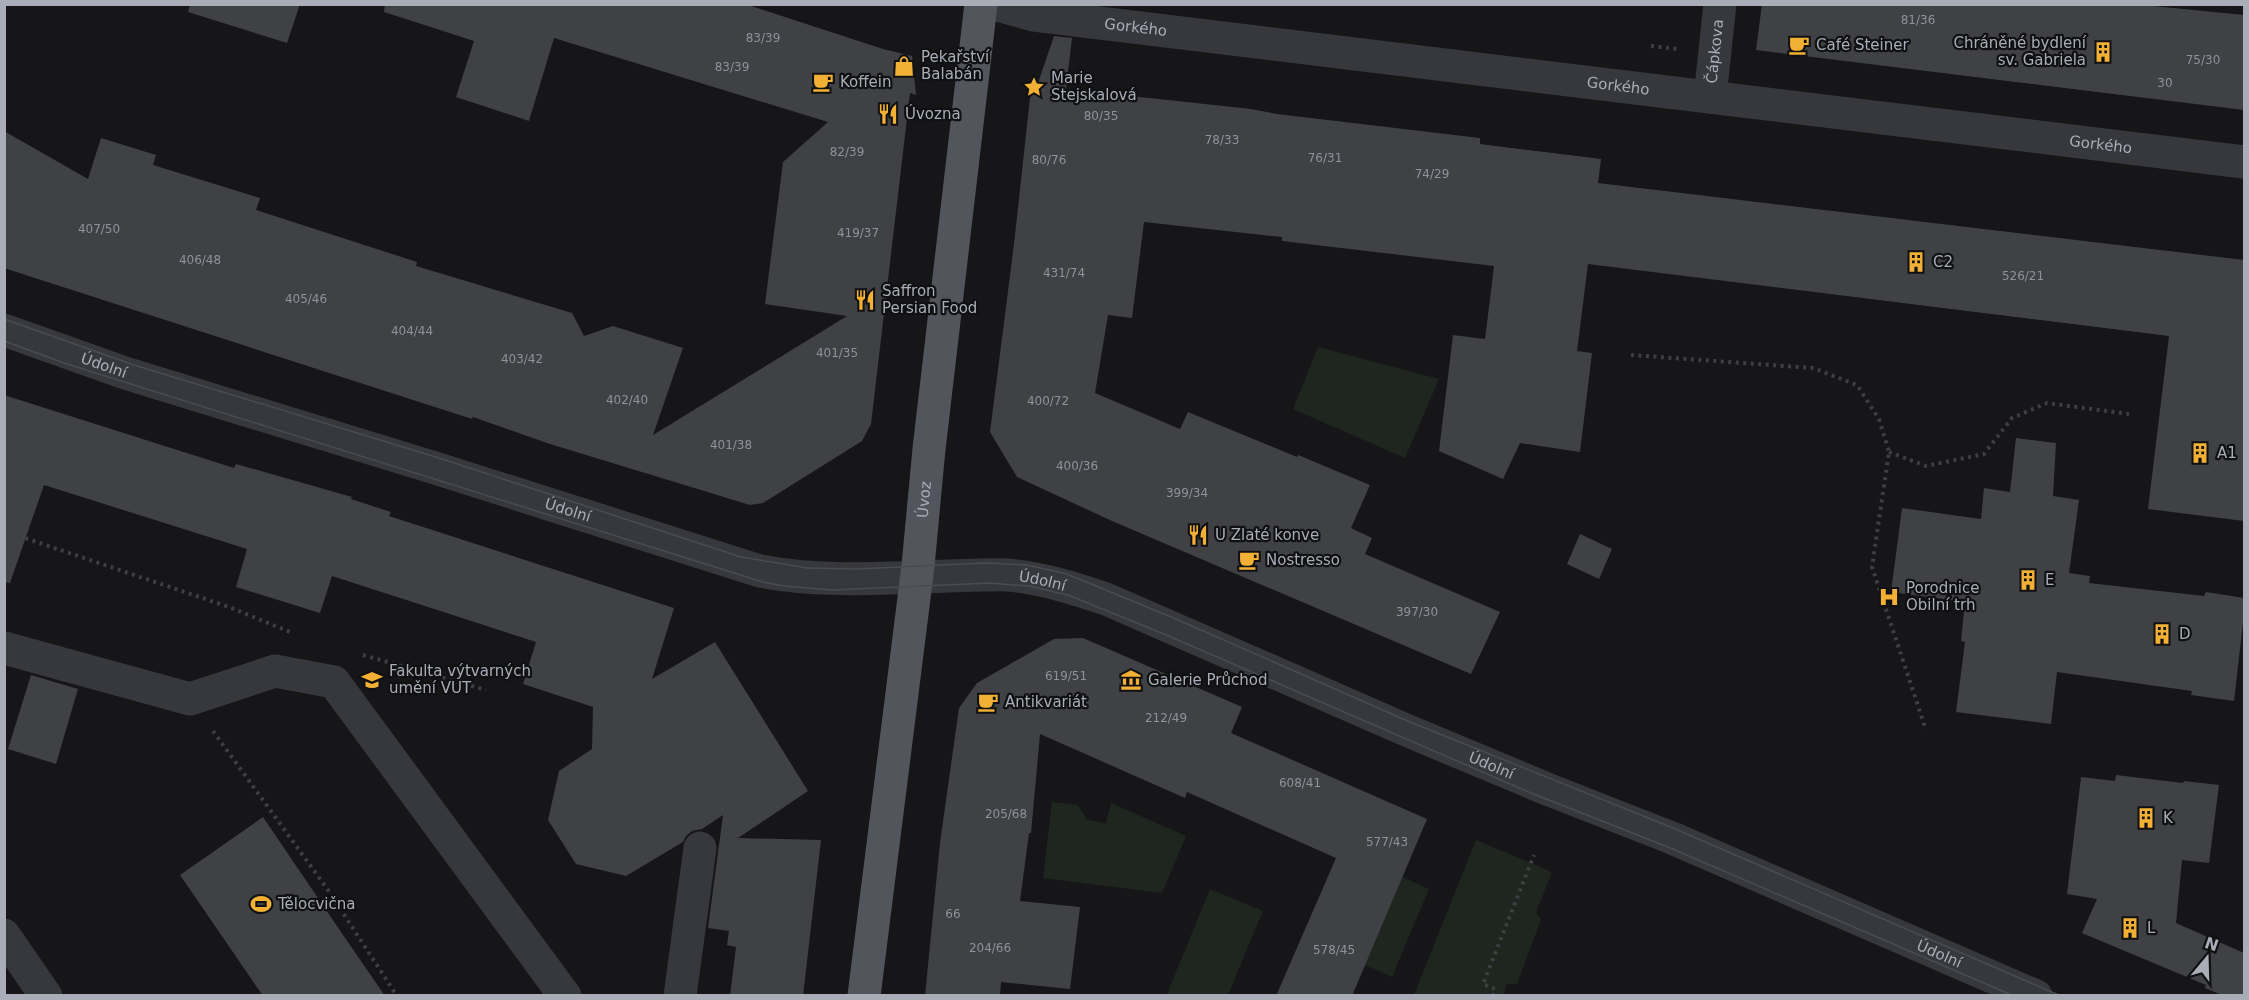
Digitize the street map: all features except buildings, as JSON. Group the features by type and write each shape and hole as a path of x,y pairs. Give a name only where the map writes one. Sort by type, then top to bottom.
{"main road":[{"name":"Úvoz","path":"864,996 916,577 981,4"}],"street":[{"name":"Gorkého","path":"994,4 1034,15 2244,162"},
{"name":"Čápkova","path":"1710,97 1720,4"},
{"name":"Údolní","path":"4,330 125,373 435,468 731,564 804,578 1006,575 1029,577 1069,586 1106,599 1547,789 1672,838 2037,996"},
{"path":"4,648 189,699 276,671 334,682 565,996"},
{"path":"680,996 700,848"},
{"path":"4,935 46,996"}],"path":[{"path":"1631,354 1813,368 1857,385 1879,419 1889,452 1872,567 1926,730"},
{"path":"1889,452 1926,466 1984,454 2012,418 2047,403 2129,414"},
{"path":"4,531 229,607 292,632"},
{"path":"359,654 486,690"},
{"path":"189,699 328,890 397,996"},
{"path":"1492,996 1495,989 1483,984 1534,855"}],"shaded area":[{"path":"1318,347 1439,379 1405,458 1293,409"},
{"path":"1052,802 1078,805 1087,820 1106,823 1111,803 1186,836 1162,893 1043,878"},
{"path":"1476,840 1552,872 1536,912 1541,920 1517,984 1507,984 1503,995 1414,995"},
{"path":"1402,877 1429,889 1392,977 1365,965"},
{"path":"1210,889 1263,911 1228,995 1167,994"}],"tram line":[{"path":"4,319 134,365 439,458 741,557 807,568 857,569 985,563 1027,565 1067,574 1176,619 1410,722 1673,828 2061,996"},
{"path":"4,341 67,364 763,582 832,590 990,583 1029,586 1068,595 1164,634 1531,793 1668,847 2014,996"}],"place":[{"name":"Café Steiner","path":"1799,45"},
{"name":"Chráněné bydlení sv. Gabriela","path":"2103,52"},
{"name":"Pekařství Balabán","path":"904,66"},
{"name":"Koffein","path":"823,82"},
{"name":"Marie Stejskalová","path":"1034,87"},
{"name":"Úvozna","path":"888,114"},
{"name":"C2","path":"1916,262"},
{"name":"Saffron Persian Food","path":"865,300"},
{"name":"A1","path":"2200,453"},
{"name":"U Zlaté konve","path":"1198,535"},
{"name":"Nostresso","path":"1249,560"},
{"name":"E","path":"2028,580"},
{"name":"Porodnice Obilní trh","path":"1889,597"},
{"name":"D","path":"2162,634"},
{"name":"Fakulta výtvarných umění VUT","path":"372,680"},
{"name":"Galerie Průchod","path":"1131,680"},
{"name":"Antikvariát","path":"988,702"},
{"name":"K","path":"2146,818"},
{"name":"Tělocvična","path":"261,904"},
{"name":"L","path":"2130,928"}]}
